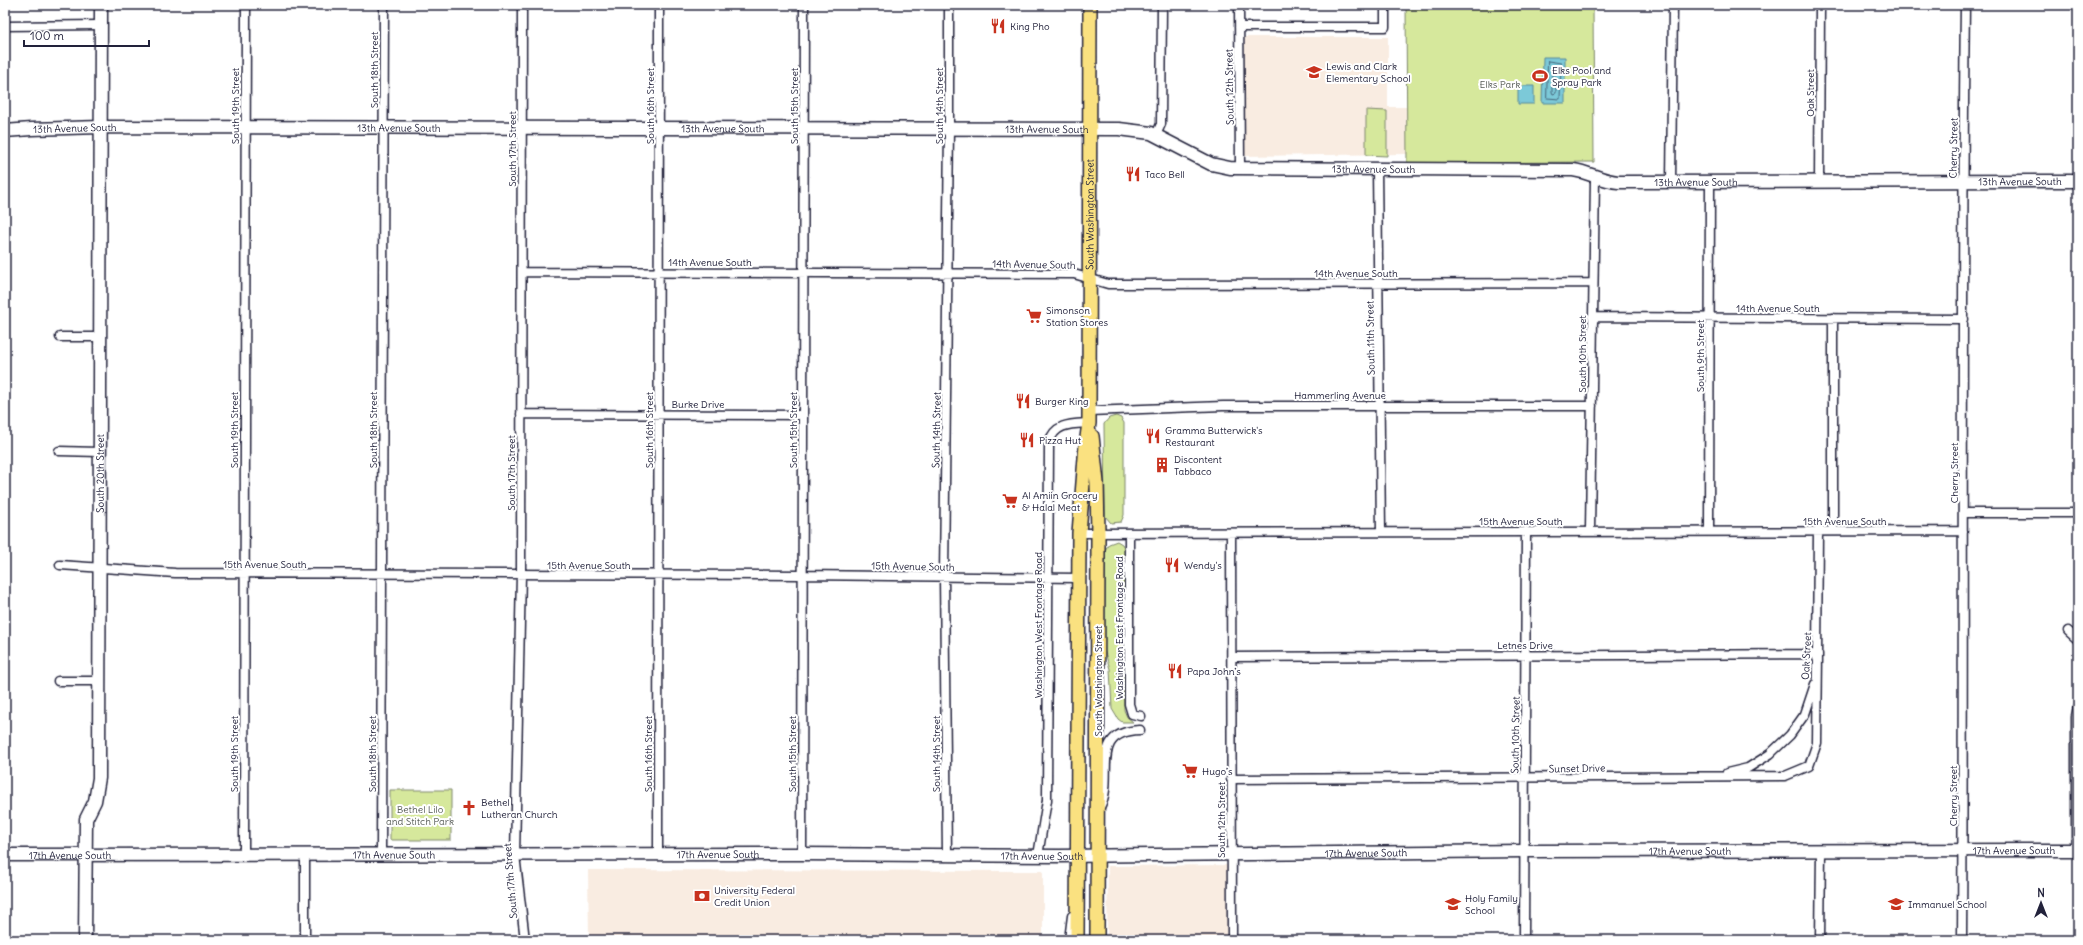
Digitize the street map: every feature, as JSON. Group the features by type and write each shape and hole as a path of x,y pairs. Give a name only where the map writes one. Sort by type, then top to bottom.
{"main road":[{"name":"South Washington Street","path":"1077,940 1079,533 1089,417 1091,129 1090,5"},
{"name":"South Washington Street","path":"1089,417 1097,483 1098,533 1097,940"}],"street":[{"name":"South 20th Street","path":"85,940 86,819 95,801 99,778 101,5"},
{"name":"South 19th Street","path":"244,854 243,574 246,5"},
{"name":"South 18th Street","path":"381,854 384,5"},
{"name":"South 17th Street","path":"522,5 521,574 515,855 526,940"},
{"name":"South 16th Street","path":"658,855 659,5"},
{"name":"South 15th Street","path":"802,854 804,5"},
{"name":"South 14th Street","path":"947,856 944,576 949,128 948,5"},
{"path":"1156,135 1161,124 1162,5"},
{"name":"South 12th Street","path":"1239,5 1240,168"},
{"path":"1239,27 1385,27 1385,5"},
{"path":"1671,182 1673,5"},
{"name":"Oak Street","path":"1819,182 1820,5"},
{"name":"Cherry Street","path":"1962,940 1964,513 1963,182 1965,5"},
{"path":"5,26 101,25"},
{"name":"13th Avenue South","path":"5,131 101,127 1134,129 1156,135 1211,164 1240,168 1573,170 1608,181 1671,182 2078,181"},
{"name":"South 11th Street","path":"1377,168 1381,532"},
{"name":"South 10th Street","path":"1590,531 1594,177"},
{"name":"South 9th Street","path":"1709,531 1710,182"},
{"name":"14th Avenue South","path":"522,272 1074,274 1089,277 1108,284 1592,283"},
{"name":"14th Avenue South","path":"1592,317 1710,319 1964,319"},
{"path":"1833,318 1833,531"},
{"path":"60,337 100,337"},
{"name":"Hammerling Avenue","path":"1089,417 1223,406 1592,406"},
{"name":"Burke Drive","path":"521,414 804,415"},
{"name":"Washington West Frontage Road","path":"1038,856 1047,800 1050,443 1051,436 1058,428 1089,417"},
{"path":"59,451 99,452"},
{"path":"1964,513 2078,513"},
{"name":"South 10th Street","path":"1524,940 1526,531"},
{"name":"Oak Street","path":"1714,776 1748,768 1770,754 1790,735 1805,714 1816,682 1818,654 1818,531"},
{"name":"15th Avenue South","path":"1079,533 1963,531"},
{"name":"Washington East Frontage Road","path":"1129,533 1129,704 1132,714 1140,716"},
{"name":"South 12th Street","path":"1231,533 1232,940"},
{"name":"15th Avenue South","path":"60,564 175,573 243,574 802,574 1079,578"},
{"path":"2068,631 2078,640"},
{"name":"Letnes Drive","path":"1232,657 1818,654"},
{"name":"Sunset Drive","path":"1231,779 1785,776 1809,766 1817,743 1818,654"},
{"path":"58,681 99,681"},
{"path":"2077,850 2076,716 2078,706"},
{"path":"1098,809 1105,794 1106,758 1109,746 1119,735 1131,730 1140,730"},
{"name":"17th Avenue South","path":"5,855 802,854 1098,856 1524,851 2077,850"},
{"path":"1820,940 1821,851"},
{"path":"305,854 305,940"},
{"path":"1069,940 1074,901 1078,890"}],"shaded area":[{"name":"Lewis and Clark Elementary School","path":"1239,37 1388,37 1388,107 1490,107 1488,153 1240,156"},
{"path":"1228,865 1228,940 1107,940 1108,866"},
{"path":"588,870 1043,871 1043,940 589,940"}],"green space":[{"name":"Elks Park","path":"1406,5 1593,5 1594,162 1407,163"},
{"path":"1366,110 1387,111 1387,156 1366,155"},
{"path":"1116,416 1121,418 1124,423 1124,515 1121,522 1111,523 1105,516 1104,424 1109,418"},
{"path":"1117,541 1122,544 1125,549 1124,710 1127,717 1133,722 1122,722 1118,719 1112,709 1110,669 1104,649 1105,550 1109,544"},
{"name":"Bethel Lilo and Stitch Park","path":"390,790 451,790 451,840 390,840"}],"water":[{"path":"1543,57 1565,57 1565,103 1542,103"},
{"path":"1518,86 1534,86 1534,104 1518,104"}],"place":[{"name":"King Pho","path":"998,26"},
{"name":"Lewis and Clark Elementary School","path":"1314,72"},
{"name":"Elks Pool and Spray Park","path":"1540,76"},
{"name":"Taco Bell","path":"1133,174"},
{"name":"Simonson Station Stores","path":"1034,316"},
{"name":"Burger King","path":"1023,401"},
{"name":"Gramma Butterwick's Restaurant","path":"1153,436"},
{"name":"Pizza Hut","path":"1027,440"},
{"name":"Discontent Tabbaco","path":"1162,465"},
{"name":"Al Amiin Grocery & Halal Meat","path":"1010,501"},
{"name":"Wendy's","path":"1172,565"},
{"name":"Papa John's","path":"1175,671"},
{"name":"Hugo's","path":"1190,771"},
{"name":"Bethel Lutheran Church","path":"469,808"},
{"name":"University Federal Credit Union","path":"702,896"},
{"name":"Holy Family School","path":"1453,904"},
{"name":"Immanuel School","path":"1896,904"}]}
